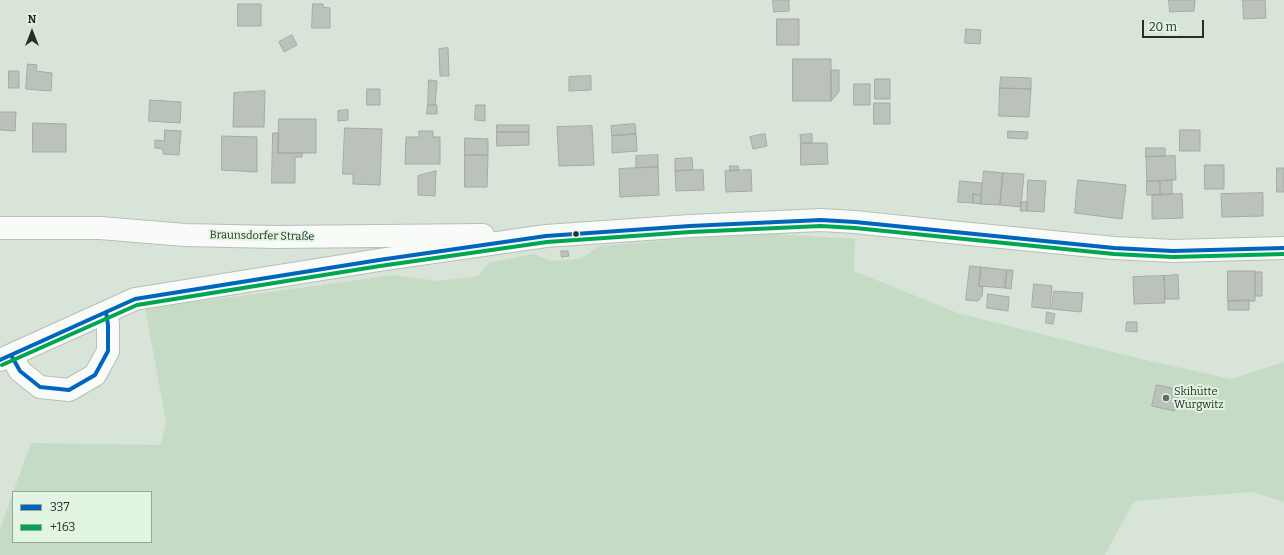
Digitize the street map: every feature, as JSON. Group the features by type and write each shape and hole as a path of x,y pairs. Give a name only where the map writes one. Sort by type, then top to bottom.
{"street":[{"path":"106,312 108,325 108,351 95,375 69,390 40,387 6,358 106,312 135,299 524,239 574,234 704,225 821,220 855,222 1114,248 1173,251 1284,248"},
{"name":"Braunsdorfer Straße","path":"0,228 100,228 185,234 276,237 484,235 524,239"}],"green space":[{"path":"739,234 776,234 855,239 854,271 958,313 1146,360 1231,379 1284,362 1284,502 1252,492 1134,501 1105,555 0,555 0,529 12,496 12,543 152,543 152,491 13,491 31,443 161,445 166,422 145,308 393,275 438,281 478,276 489,263 533,254 552,261 580,259 600,246"}],"building":[{"path":"773,0 789,0 789,11 774,12"},
{"path":"1169,0 1195,0 1194,11 1170,12"},
{"path":"1243,0 1265,0 1266,18 1244,19"},
{"path":"238,4 261,4 261,26 238,26"},
{"path":"313,4 323,4 323,7 330,8 330,28 312,28"},
{"path":"777,19 799,19 799,45 777,45"},
{"path":"966,29 981,30 980,44 965,43"},
{"path":"292,35 297,45 284,52 279,42"},
{"path":"448,48 449,76 440,76 439,49"},
{"path":"793,59 831,59 831,101 793,101"},
{"path":"28,64 37,65 36,71 52,73 51,91 26,89"},
{"path":"831,70 839,70 839,92 831,101"},
{"path":"9,71 19,71 19,88 9,88"},
{"path":"591,76 591,90 569,91 569,77"},
{"path":"1001,77 1031,78 1031,89 1000,88"},
{"path":"875,79 890,79 890,99 875,99"},
{"path":"429,80 437,81 435,105 428,105"},
{"path":"854,84 870,84 870,105 854,105"},
{"path":"1000,88 1031,89 1029,117 999,116"},
{"path":"367,89 380,89 380,105 367,105"},
{"path":"265,91 264,127 233,127 234,93"},
{"path":"150,100 181,102 180,123 149,121"},
{"path":"874,103 890,103 890,124 874,124"},
{"path":"428,105 437,105 437,114 427,114"},
{"path":"476,105 485,105 485,121 475,120"},
{"path":"348,110 348,120 338,121 338,111"},
{"path":"0,112 16,112 15,131 0,130"},
{"path":"279,119 316,119 316,153 278,153"},
{"path":"33,123 66,124 66,152 33,152"},
{"path":"635,124 636,134 612,136 611,126"},
{"path":"497,125 529,125 529,132 497,132"},
{"path":"592,126 594,165 559,166 557,127"},
{"path":"345,128 382,129 380,185 353,184 353,174 343,174"},
{"path":"165,130 181,131 179,155 163,154 163,149 155,148 155,140 164,141"},
{"path":"1180,130 1200,130 1200,151 1180,151"},
{"path":"419,131 433,131 433,137 440,137 440,164 405,164 406,137 419,137"},
{"path":"1008,131 1028,132 1027,139 1008,138"},
{"path":"497,132 529,132 529,145 497,146"},
{"path":"273,133 279,133 278,153 302,153 302,157 295,157 295,183 272,183"},
{"path":"636,134 637,151 612,153 612,136"},
{"path":"765,134 767,146 753,149 750,137"},
{"path":"812,134 812,143 801,143 800,135"},
{"path":"222,136 257,137 257,172 222,170"},
{"path":"465,138 488,139 488,155 465,155"},
{"path":"801,143 827,143 828,164 801,165"},
{"path":"1146,148 1165,148 1165,156 1146,157"},
{"path":"465,155 488,155 487,187 465,187"},
{"path":"658,155 658,167 636,168 636,156"},
{"path":"1175,156 1176,180 1147,181 1146,157"},
{"path":"692,158 693,170 675,171 675,159"},
{"path":"1205,165 1224,165 1224,189 1205,189"},
{"path":"730,166 738,166 739,170 730,171"},
{"path":"658,167 659,195 620,197 619,169"},
{"path":"1277,168 1284,168 1284,192 1277,192"},
{"path":"703,170 704,190 676,191 675,171"},
{"path":"751,170 752,191 726,192 725,171"},
{"path":"436,171 435,196 418,195 418,176"},
{"path":"984,171 1003,173 1000,205 981,204"},
{"path":"1003,173 1024,174 1021,207 1000,205"},
{"path":"1028,180 1046,181 1044,212 1027,211"},
{"path":"1078,180 1126,185 1122,219 1075,213"},
{"path":"1172,180 1172,194 1160,195 1160,181"},
{"path":"960,181 982,183 981,195 973,194 973,203 958,202"},
{"path":"1147,181 1160,181 1160,195 1147,195"},
{"path":"1263,193 1263,216 1222,217 1221,194"},
{"path":"973,194 981,195 981,204 973,203"},
{"path":"1182,194 1183,218 1152,219 1152,195"},
{"path":"1021,202 1027,202 1027,211 1021,211"},
{"path":"561,251 568,251 569,256 562,257"},
{"path":"970,266 981,267 979,286 983,286 982,296 978,301 966,300"},
{"path":"981,267 1007,270 1005,288 979,286"},
{"path":"1007,270 1013,270 1011,289 1005,288"},
{"path":"1228,271 1255,271 1255,301 1228,301"},
{"path":"1255,272 1262,272 1262,296 1256,296"},
{"path":"1178,275 1179,299 1165,299 1164,276"},
{"path":"1164,276 1165,303 1134,304 1133,277"},
{"path":"1034,284 1052,286 1050,309 1032,307"},
{"path":"1054,291 1083,293 1081,312 1052,309"},
{"path":"988,294 1009,297 1008,311 987,308"},
{"path":"1249,300 1249,310 1228,310 1228,301"},
{"path":"1047,312 1055,314 1053,324 1046,323"},
{"path":"1127,322 1137,322 1137,332 1126,331"},
{"name":"Skihütte Wurgwitz","path":"1157,385 1180,390 1175,411 1152,406"}],"transit line":[{"name":"337","path":"0,360 135,299 379,260 546,236 690,226 821,220 855,222 1114,248 1173,251 1284,248"},
{"name":"+163","path":"2,365 137,305 380,266 547,242 690,232 821,226 855,228 1114,254 1173,257 1284,254"},
{"name":"337","path":"11,355 20,371 40,387 69,390 95,375 108,351 108,325 106,312"}],"place":[{"name":"Skihütte Wurgwitz","path":"1166,398"}]}
